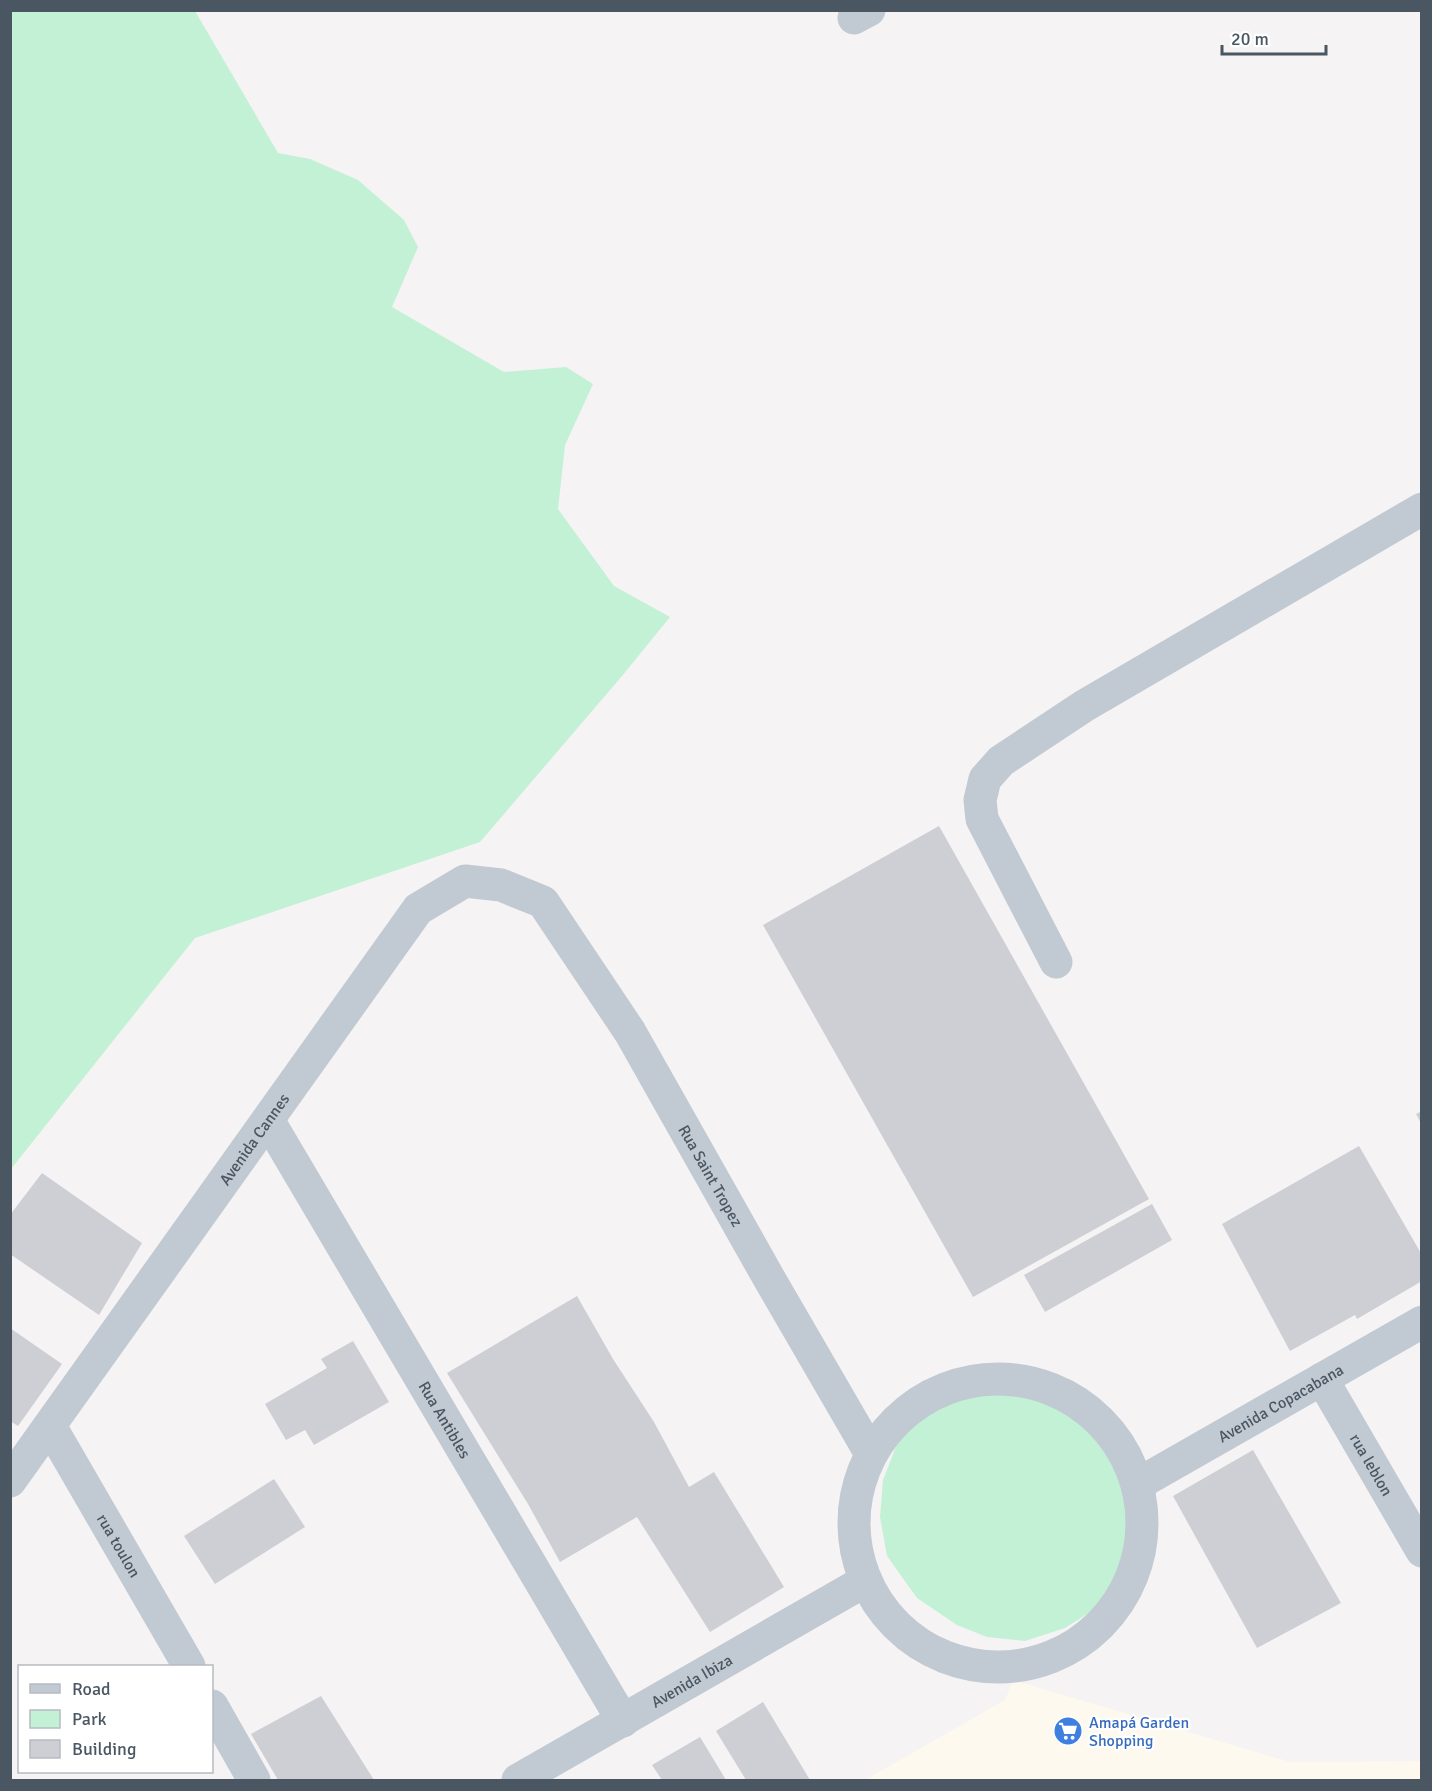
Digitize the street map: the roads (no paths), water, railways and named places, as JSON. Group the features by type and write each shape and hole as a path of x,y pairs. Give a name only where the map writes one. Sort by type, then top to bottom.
{"street":[{"path":"1056,962 982,819 980,800 985,779 1001,761 1084,706 1422,509"},
{"name":"Avenida Cannes","path":"10,1481 418,909 465,881 501,885 543,902"},
{"name":"Rua Saint Tropez","path":"543,902 630,1032 871,1454"},
{"name":"Rua Antibles","path":"268,1120 623,1720"},
{"name":"Avenida Copacabana","path":"1138,1484 1422,1322"},
{"path":"1004,1379 1030,1382 1054,1390 1078,1402 1098,1418 1116,1438 1129,1460 1138,1484 1143,1511 1142,1538 1137,1565 1126,1590 1111,1613 1092,1633 1070,1648 1045,1659 1018,1666 992,1667 965,1664 939,1655 915,1642 894,1624 877,1604 865,1581 856,1555 853,1528 855,1501 861,1475 871,1454 888,1430 907,1412 928,1397 952,1386 978,1380 1004,1379"},
{"name":"rua leblon","path":"1322,1379 1422,1551"},
{"name":"rua toulon","path":"50,1426 188,1665"},
{"name":"Avenida Ibiza","path":"518,1780 865,1581"},
{"path":"213,1708 254,1780"}],"place":[{"name":"Amapá Garden Shopping","path":"1068,1731"}]}
